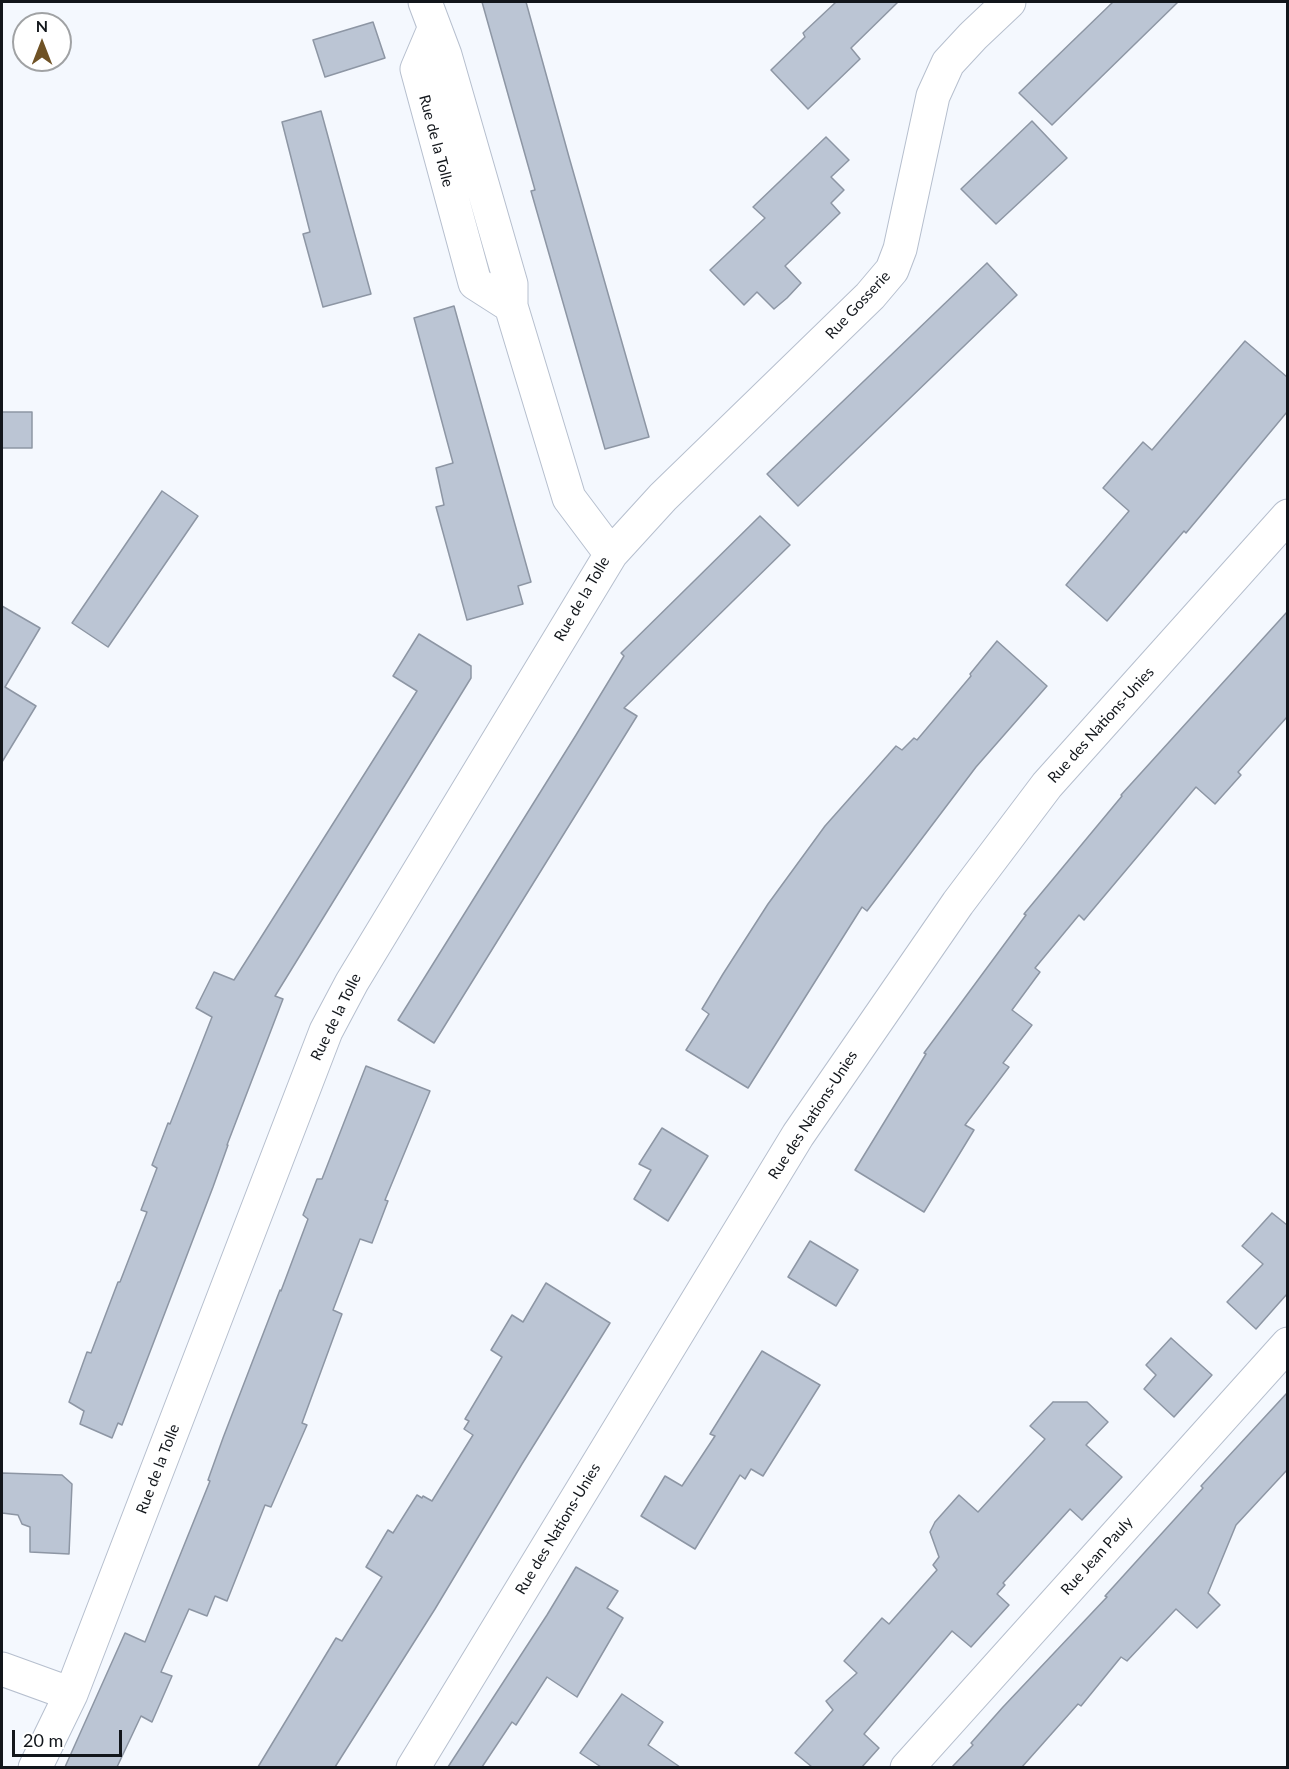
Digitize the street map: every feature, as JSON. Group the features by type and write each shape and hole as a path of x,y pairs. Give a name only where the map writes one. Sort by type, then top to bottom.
{"street":[{"name":"Rue Gosserie","path":"611,554 663,497 870,296 892,270 900,249 933,96 948,63 1009,2"},
{"name":"Rue de la Tolle","path":"35,1767 71,1694 326,1031 352,982 611,554 569,498 511,306 511,284 445,55 429,15"},
{"name":"Rue des Nations-Unies","path":"413,1767 798,1135 958,903 1047,785 1287,516"},
{"name":"Rue Jean Pauly","path":"907,1767 1287,1344"},
{"path":"2,1670 71,1694"}],"building":[{"path":"482,2 526,2 649,437 605,449 531,191 535,190"},
{"path":"836,2 898,2 851,48 860,59 808,109 771,70 805,37 803,33"},
{"path":"1113,2 1178,2 1052,125 1019,93"},
{"path":"373,22 385,58 325,77 313,40"},
{"path":"321,111 371,294 323,307 303,234 310,232 282,122"},
{"path":"1032,121 1067,158 996,224 961,189"},
{"path":"826,137 849,160 831,177 844,190 831,203 840,213 785,266 801,283 787,298 774,309 757,292 744,305 710,270 765,218 753,207"},
{"path":"987,263 1017,295 798,506 767,474"},
{"path":"454,306 531,582 518,586 523,604 467,620 436,507 444,505 436,468 453,463 414,318"},
{"path":"1245,341 1287,377 1287,412 1186,533 1184,531 1107,621 1066,585 1129,511 1103,488 1143,442 1152,450"},
{"path":"2,412 32,412 32,448 2,448"},
{"path":"162,491 198,516 108,647 72,623"},
{"path":"760,516 790,545 624,708 637,716 434,1043 398,1020 576,735 624,656 621,653"},
{"path":"2,606 40,628 5,687 36,706 2,762"},
{"path":"1287,612 1287,717 1238,772 1241,775 1215,804 1196,787 1084,920 1079,915 1035,968 1040,972 1012,1010 1032,1025 1003,1063 1009,1067 965,1125 974,1130 924,1212 855,1170 926,1054 924,1053 1026,915 1024,914 1121,795"},
{"path":"419,634 471,666 471,678 275,996 283,999 122,1425 118,1423 112,1438 80,1424 84,1411 69,1402 87,1352 91,1353 147,1212 141,1210 157,1168 152,1165 212,1017 196,1008 214,972 234,980 417,691 393,676"},
{"path":"997,641 1047,686 976,767 867,911 862,907 748,1088 686,1050 709,1014 702,1009 723,974 768,904 825,826 896,746 902,750 914,738 917,740"},
{"path":"366,1066 430,1091 385,1200 388,1201 372,1243 360,1239 333,1310 342,1314 302,1423 307,1425 271,1507 265,1505 227,1601 215,1596 207,1616 189,1609 161,1672 172,1676 152,1722 141,1716 117,1767 65,1767 125,1633 145,1642 210,1481 208,1480 223,1438 308,1219 303,1215 317,1179 322,1179"},
{"path":"662,1128 708,1156 668,1221 634,1199 651,1170 639,1164"},
{"path":"1272,1213 1287,1225 1287,1294 1256,1329 1227,1302 1263,1264 1242,1246"},
{"path":"810,1241 858,1270 836,1306 788,1277"},
{"path":"546,1283 610,1323 435,1609 335,1767 258,1767 336,1638 342,1641 382,1577 366,1567 388,1530 393,1533 417,1495 432,1501 473,1435 464,1429 469,1421 465,1419 502,1357 491,1350 512,1315 523,1322"},
{"path":"1171,1338 1212,1375 1174,1417 1144,1389 1156,1375 1146,1365"},
{"path":"762,1351 820,1385 763,1476 751,1469 745,1479 740,1475 695,1549 641,1516 665,1476 682,1486 715,1436 710,1434"},
{"path":"1287,1393 1287,1470 1236,1525 1208,1593 1220,1605 1197,1628 1176,1609 1127,1661 1121,1657 1081,1706 1078,1704 1022,1767 952,1767 1003,1707 1107,1597 1105,1596 1203,1488 1201,1486"},
{"path":"1053,1402 1087,1402 1108,1422 1086,1445 1122,1477 1082,1520 1070,1509 1003,1583 1005,1585 997,1594 1009,1605 971,1647 952,1631 864,1734 879,1748 862,1767 812,1767 795,1753 833,1710 826,1701 857,1673 844,1661 882,1618 889,1624 937,1570 933,1565 939,1557 930,1532 935,1522 959,1495 978,1512 1045,1439 1030,1426"},
{"path":"2,1473 62,1475 72,1484 69,1554 30,1552 30,1527 22,1524 18,1515 2,1513"},
{"path":"576,1567 618,1591 607,1608 623,1618 577,1697 547,1677 516,1725 512,1722 482,1767 448,1767 547,1615"},
{"path":"622,1694 663,1722 648,1745 680,1767 601,1767 580,1753"}]}
